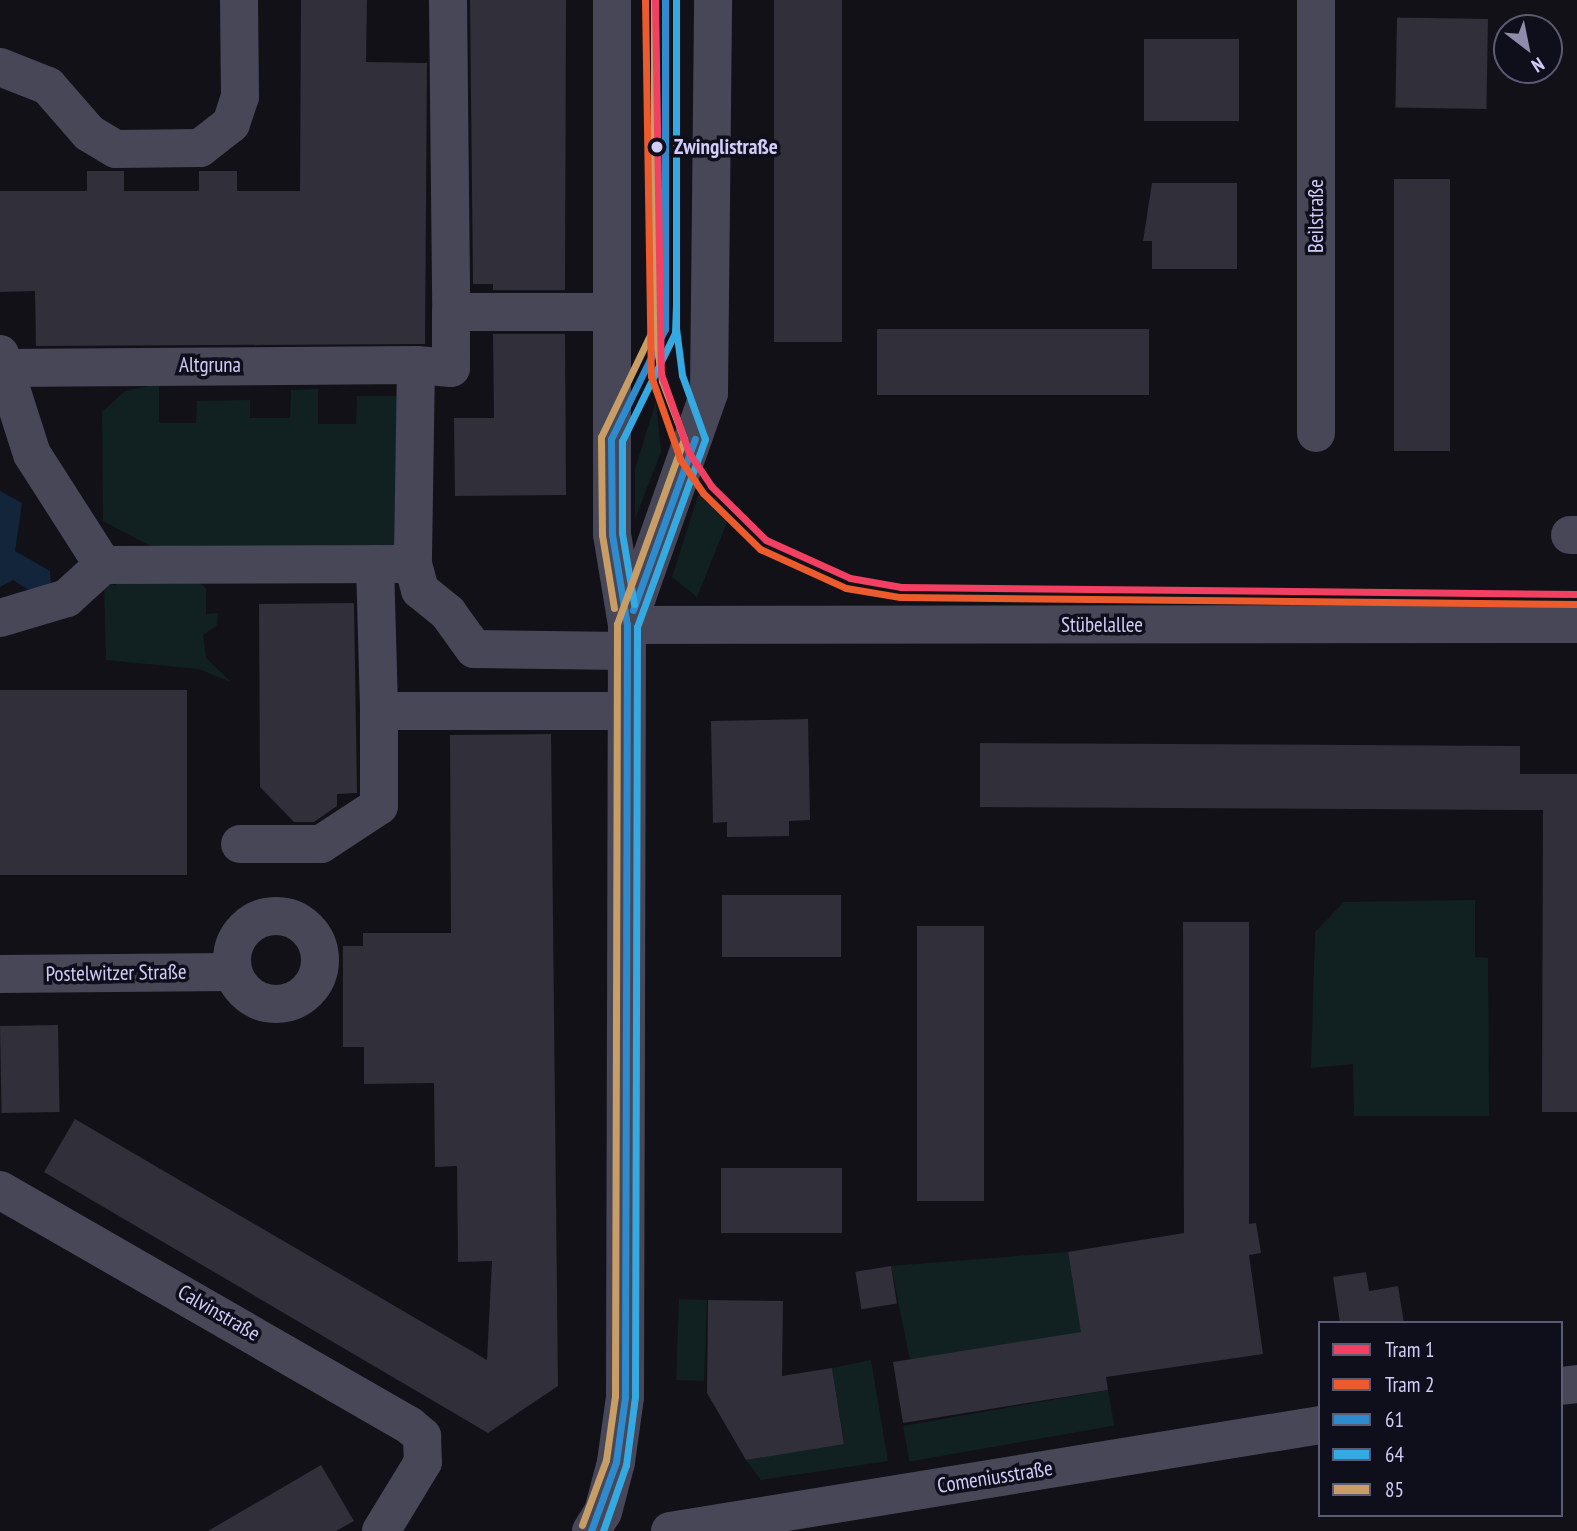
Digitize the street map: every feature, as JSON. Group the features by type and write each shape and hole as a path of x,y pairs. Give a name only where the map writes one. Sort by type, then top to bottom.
{"street":[{"path":"0,67 48,86 89,134 116,149 200,148 231,124 240,97 239,0"},
{"path":"448,0 451,312 612,312"},
{"path":"591,1531 603,1512 616,1462 625,1397 626,638 612,534 612,0"},
{"path":"626,638 709,393 713,0"},
{"name":"Beilstraße","path":"1316,0 1316,433"},
{"name":"Altgruna","path":"103,565 32,454 1,362 416,365 451,368 451,312"},
{"path":"416,365 413,564 420,590 448,613 474,649 499,710"},
{"path":"240,844 321,844 379,806 374,564"},
{"path":"0,618 67,597 103,565 413,564"},
{"name":"Stübelallee","path":"626,638 1577,624"},
{"path":"474,649 626,638"},
{"path":"379,711 625,711"},
{"name":"Postelwitzer Straße","path":"0,974 232,972"},
{"name":"Calvinstraße","path":"0,1190 411,1426 422,1436 423,1462 381,1531"},
{"name":"Comeniusstraße","path":"670,1531 1318,1425"}],"shaded area":[{"path":"159,384 159,423 196,423 197,401 250,400 250,418 290,418 291,390 318,389 318,424 356,424 357,396 398,396 398,550 160,551 103,521 102,412 125,391"},
{"path":"656,401 661,452 635,519 635,469"},
{"path":"705,493 728,520 697,597 672,577 698,496"},
{"path":"117,578 194,579 206,588 206,614 218,613 217,625 203,635 206,658 231,682 199,669 106,660 104,582 116,586"},
{"path":"1475,900 1475,957 1488,958 1489,1116 1354,1116 1353,1064 1311,1068 1315,932 1344,902"},
{"path":"1068,1252 1082,1332 910,1360 891,1266"},
{"path":"679,1299 707,1300 704,1381 676,1380"},
{"path":"871,1360 888,1461 761,1480 746,1460 844,1443 832,1368"},
{"path":"1108,1390 1114,1425 909,1462 903,1426"}],"water":[{"path":"0,491 22,503 15,551 50,571 51,584 32,592 13,580 0,587"}],"building":[{"path":"301,0 367,0 366,62 427,63 425,344 36,346 35,291 0,292 0,191 87,191 87,171 124,171 124,191 199,191 199,171 237,171 237,191 300,191"},
{"path":"470,0 566,0 565,290 493,290 493,284 473,284"},
{"path":"774,0 842,0 842,342 774,342"},
{"path":"1397,17 1488,19 1486,109 1395,107"},
{"path":"1144,39 1239,39 1239,121 1144,121"},
{"path":"1394,179 1450,179 1450,451 1394,451"},
{"path":"1152,183 1237,183 1237,269 1152,269 1152,241 1143,241"},
{"path":"877,329 1149,329 1149,395 877,395"},
{"path":"493,334 565,334 566,495 455,496 454,418 494,418"},
{"path":"354,603 357,793 337,794 337,806 314,822 294,822 260,787 259,604"},
{"path":"0,690 187,690 187,875 0,875"},
{"path":"808,719 810,820 789,821 789,836 727,837 727,822 713,823 711,721"},
{"path":"551,734 558,1386 488,1433 44,1172 75,1119 487,1360 492,1261 458,1262 457,1166 435,1167 434,1083 364,1084 364,1047 343,1047 343,946 363,946 363,933 451,933 450,735"},
{"path":"980,743 1520,746 1520,774 1577,774 1577,1112 1542,1112 1543,810 980,807"},
{"path":"722,895 841,895 841,957 722,957"},
{"path":"1183,922 1249,922 1249,1224 1256,1223 1261,1253 1249,1255 1263,1354 1106,1377 1108,1390 903,1423 893,1362 1081,1332 1068,1252 1184,1233"},
{"path":"917,926 984,926 984,1201 917,1201"},
{"path":"58,1025 60,1112 2,1113 0,1026"},
{"path":"721,1168 842,1168 842,1233 721,1233"},
{"path":"891,1266 897,1304 861,1309 855,1272"},
{"path":"1366,1272 1369,1291 1398,1286 1404,1321 1340,1321 1333,1277"},
{"path":"708,1300 783,1301 782,1376 832,1368 844,1444 746,1460 707,1393"},
{"path":"321,1465 354,1521 336,1531 208,1531"}],"tram line":[{"name":"2","path":"645,0 651,376 680,459 703,493 760,549 846,588 900,597 1577,604"},
{"name":"1","path":"655,0 661,374 689,453 711,486 766,540 850,578 901,587 1577,594"}],"transit line":[{"name":"85","path":"582,1525 606,1460 615,1396 617,624 684,439 662,381 654,329 654,0"},
{"name":"61","path":"591,1531 616,1462 625,1397 627,625 612,534 611,439 665,329 665,0"},
{"name":"64","path":"603,1531 626,1465 635,1397 637,627 705,439 682,375 676,328 676,0"},
{"name":"85","path":"614,608 602,535 601,437 654,327 654,305"},
{"name":"64","path":"634,604 622,533 622,441 675,333 676,305"},
{"name":"61","path":"633,610 695,439"}],"place":[{"name":"Zwinglistraße","path":"657,147"}]}
